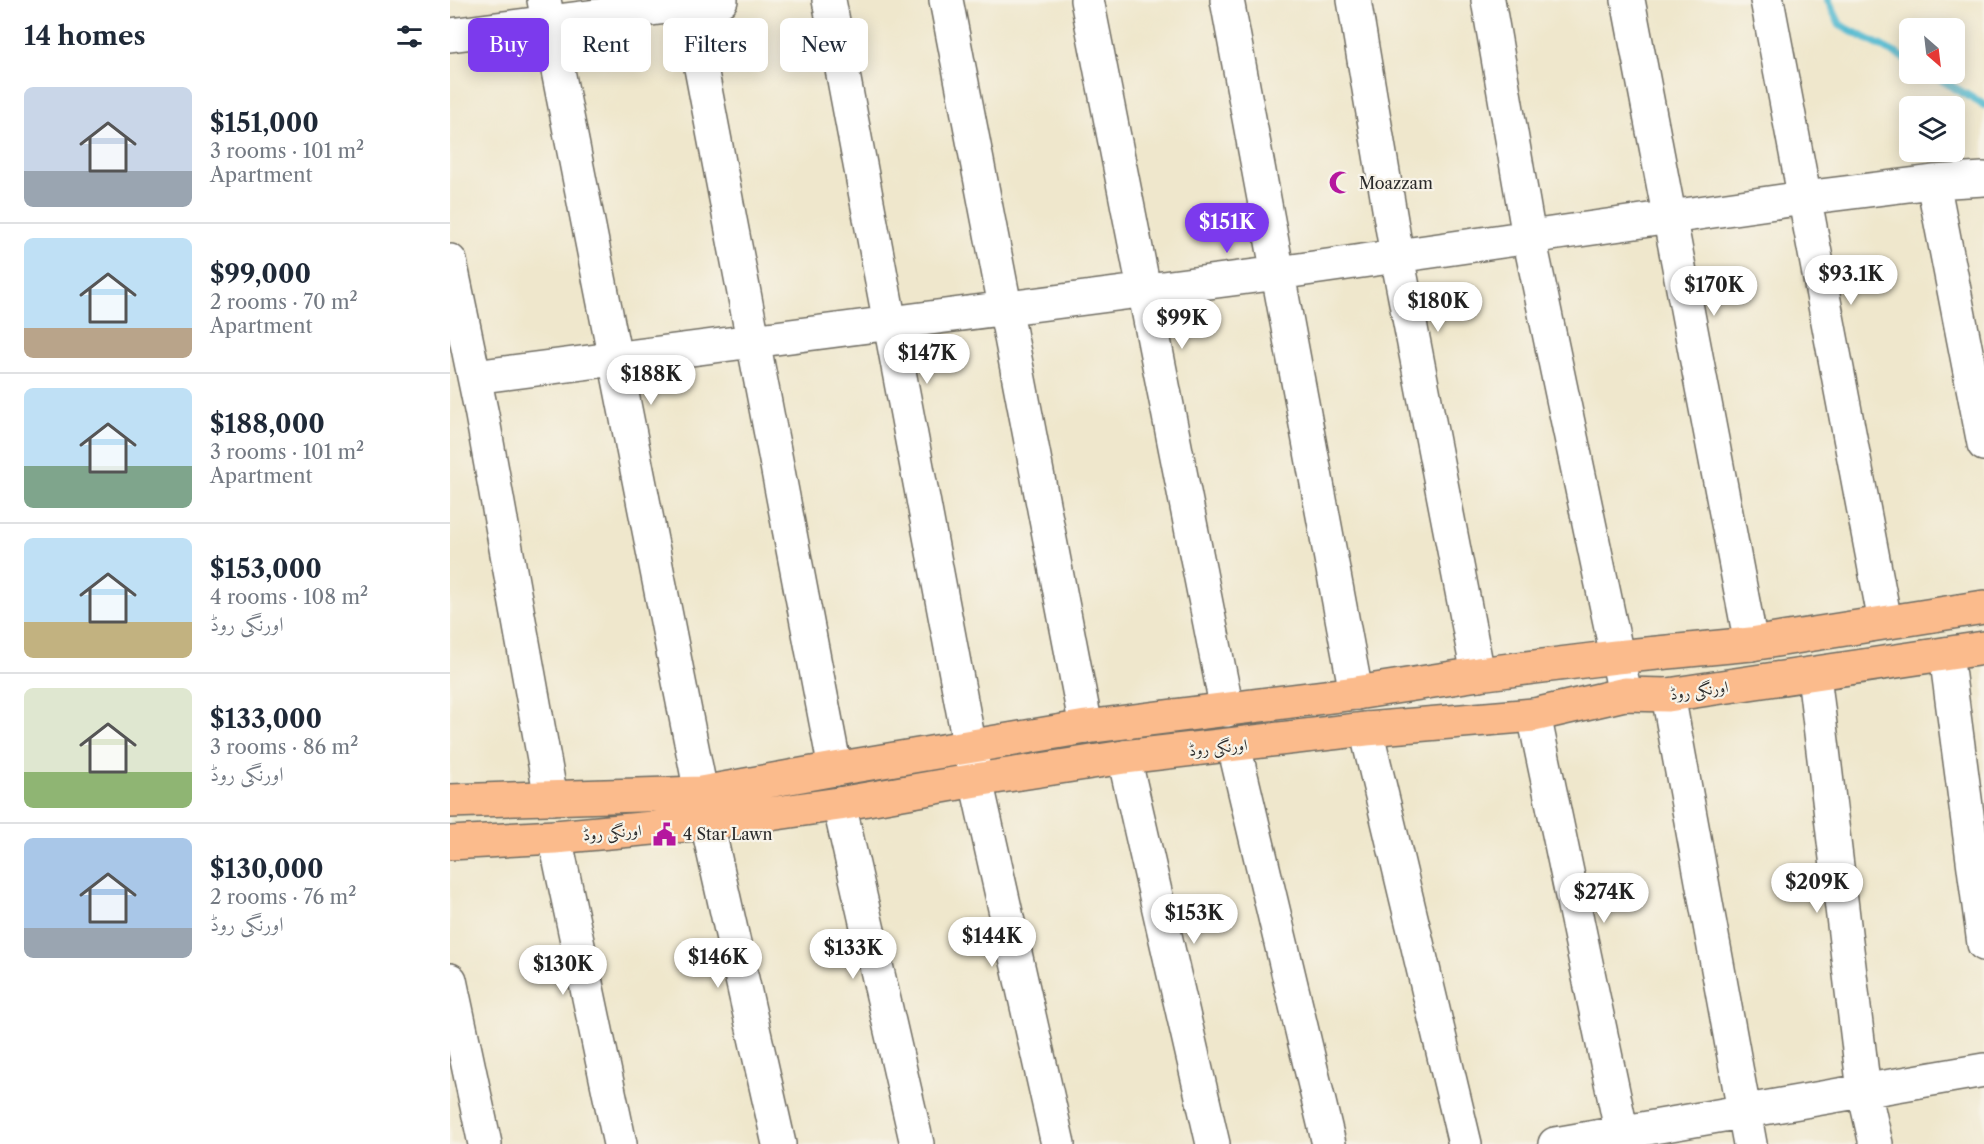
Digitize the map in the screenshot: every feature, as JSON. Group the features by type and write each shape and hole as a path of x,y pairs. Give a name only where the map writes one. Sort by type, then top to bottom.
{"main road":[{"name":"اورنگی روڈ","path":"450,843 555,837 704,808 835,769 1086,727 1356,693 1478,674 1616,657 1751,644 1984,607"},
{"name":"اورنگی روڈ","path":"450,801 551,798 704,808 839,804 1124,757 1366,729 1534,715 1625,694 1668,695 1984,648"}],"street":[{"path":"450,35 546,11 721,0"},
{"path":"829,0 969,747 1058,1144"},
{"path":"946,0 1086,727"},
{"path":"1087,0 1227,710"},
{"path":"1227,0 1356,693"},
{"path":"1354,0 1397,256 1478,674"},
{"path":"1488,0 1529,237 1625,694"},
{"path":"1628,0 1751,644"},
{"path":"1767,0 1885,622"},
{"path":"688,2 835,769"},
{"path":"546,11 704,808 779,1144"},
{"path":"474,377 1278,273 1804,198 1933,182 1984,179"},
{"path":"1933,182 1984,444"},
{"path":"450,261 474,377 551,798"},
{"path":"1946,654 1984,944"},
{"path":"1814,675 1864,1091 1876,1144"},
{"path":"1668,695 1750,1144"},
{"path":"1534,715 1623,1138"},
{"path":"1366,729 1465,1144"},
{"path":"1234,746 1329,1144"},
{"path":"1124,757 1214,1144"},
{"path":"839,804 917,1144"},
{"path":"555,837 620,1144"},
{"path":"450,980 484,1144"},
{"path":"1555,1144 1623,1138 1743,1112 1984,1070"}],"waterway":[{"path":"1828,0 1840,25 1899,55"},
{"path":"1948,84 1984,105"}],"place":[{"name":"Moazzam","path":"1341,183"},
{"name":"4 Star Lawn","path":"665,834"}]}
